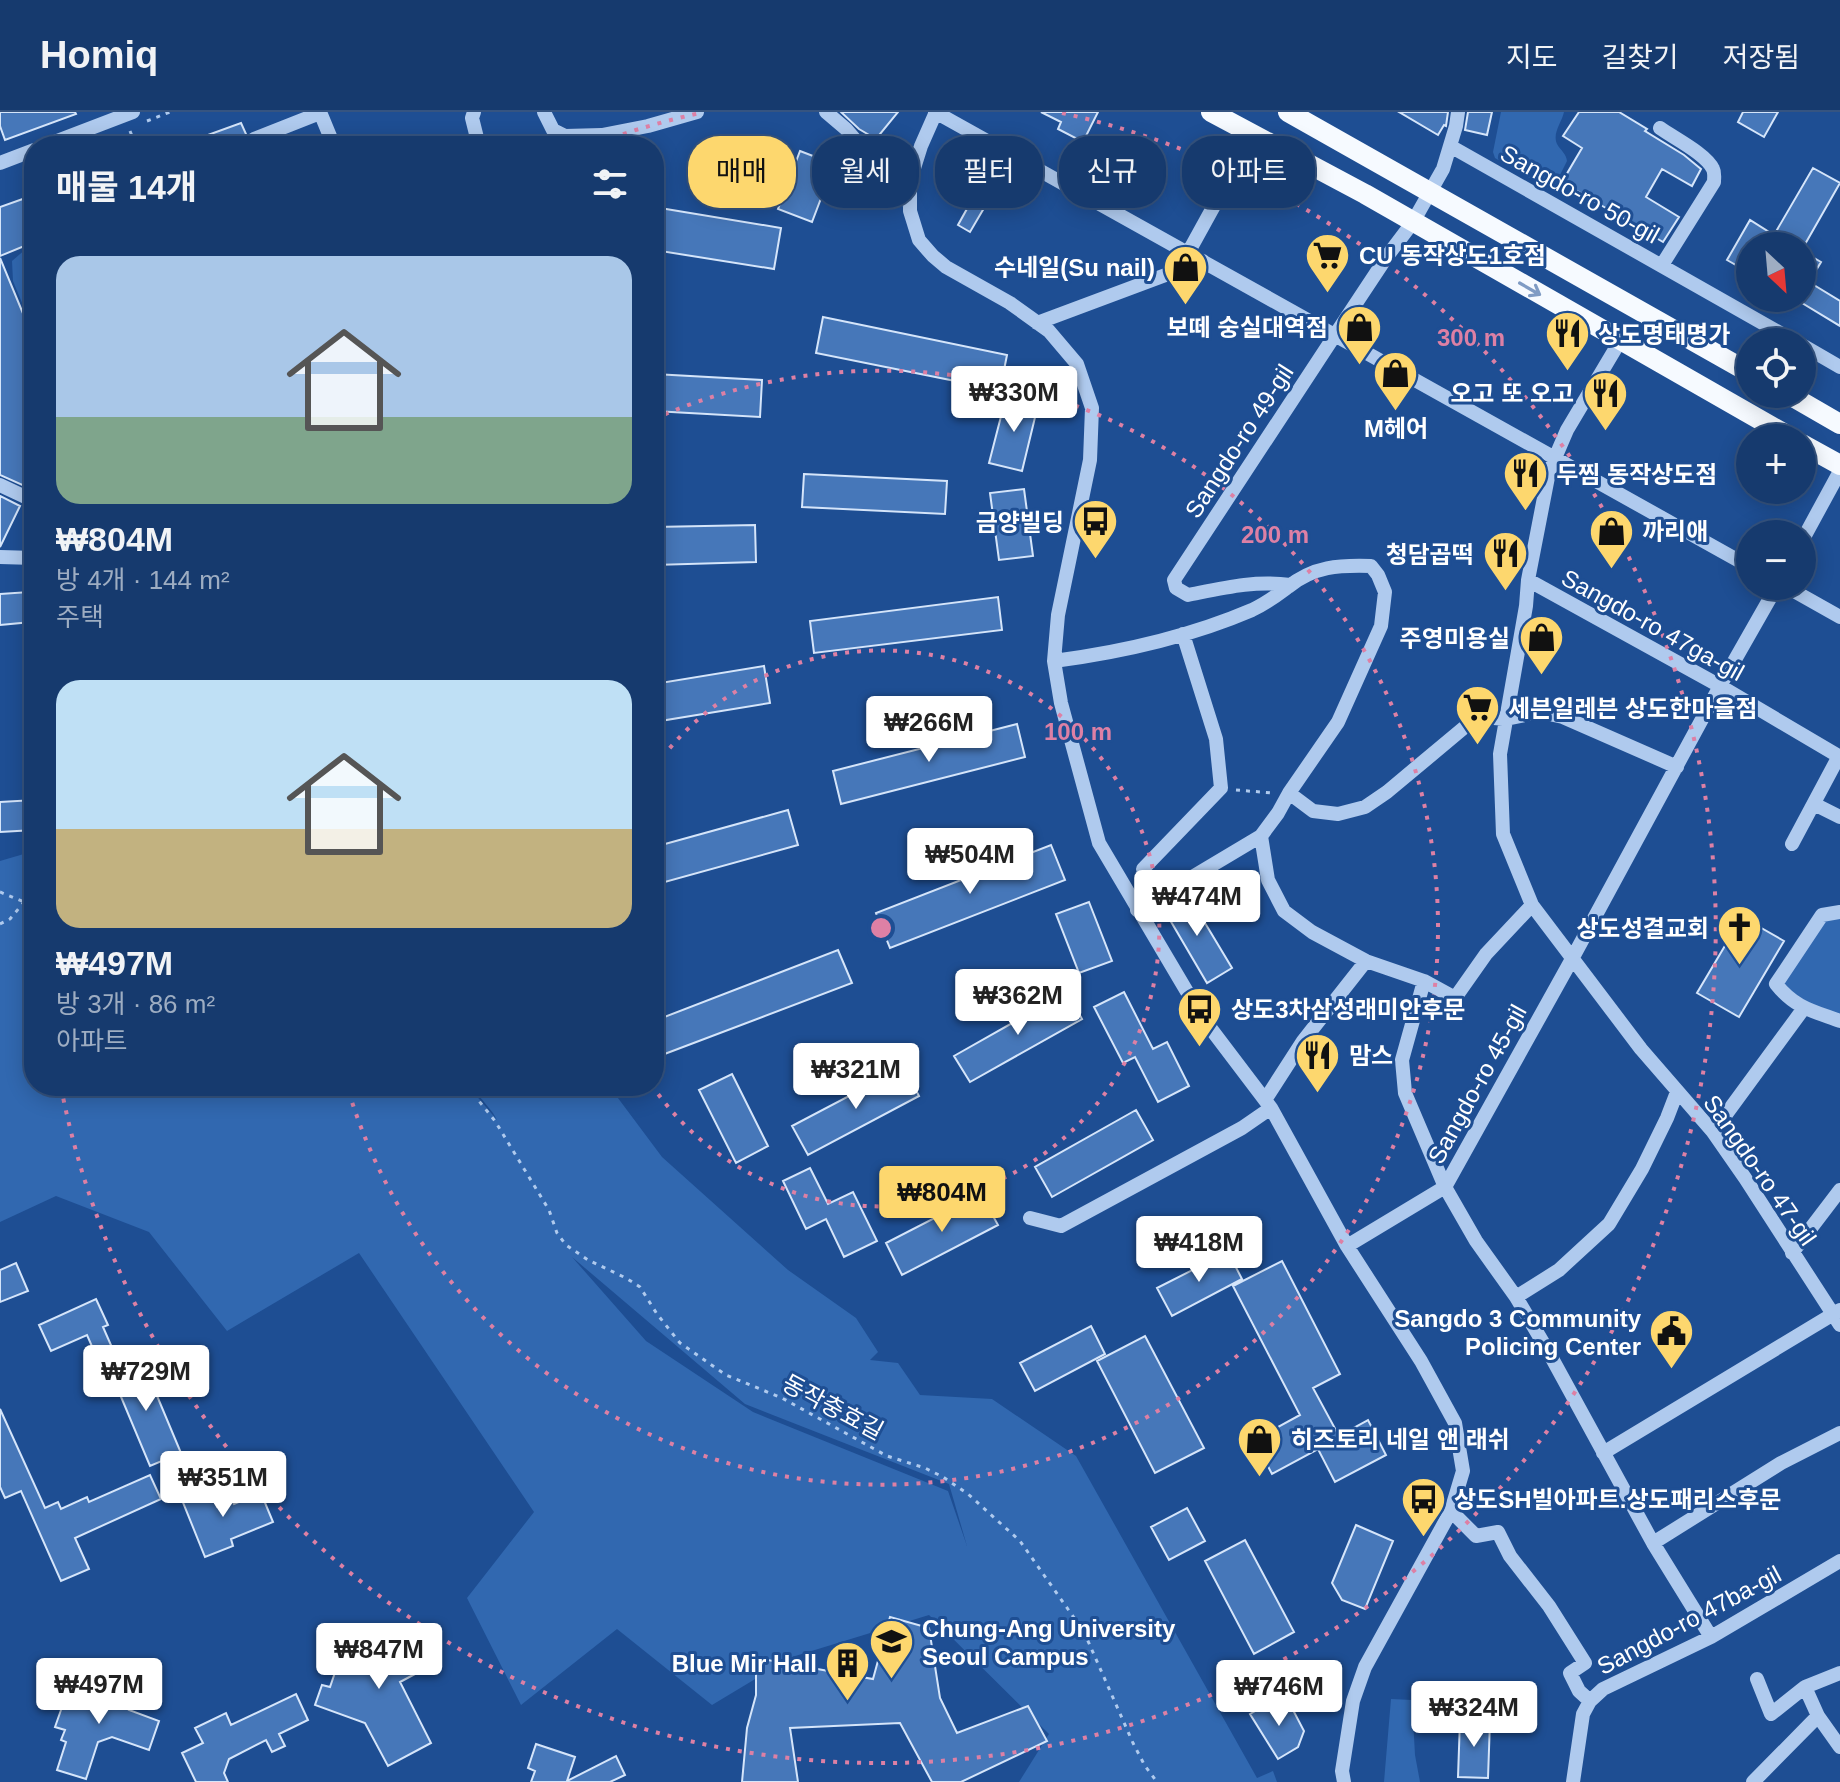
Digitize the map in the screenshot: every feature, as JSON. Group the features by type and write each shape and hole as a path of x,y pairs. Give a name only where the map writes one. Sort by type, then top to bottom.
{"main road":[{"path":"1211,112 1365,194 1767,424"},
{"path":"1288,112 1736,365"},
{"path":"1812,408 1840,424"},
{"path":"1816,453 1840,468"}],"street":[{"path":"70,136 133,112"},
{"path":"261,136 320,112 330,136"},
{"path":"474,112 472,118 476,136"},
{"path":"544,112 553,130 565,136 602,135 697,112"},
{"path":"826,112 852,136"},
{"path":"919,152 936,112 1736,559"},
{"path":"1413,222 1443,169 1458,112"},
{"path":"1660,128 1706,160 1714,176 1714,182 1662,265"},
{"path":"1188,253 1253,135"},
{"name":"Sangdo-ro 50-gil","path":"1450,146 1772,328"},
{"path":"0,163 24,154"},
{"path":"910,208 919,240 933,256 1049,331 1077,364 1092,408 1090,460 1058,615 1054,661 1061,703 1099,843 1202,1017 1268,1104 1347,1246 1421,1361 1455,1423 1463,1471 1451,1511 1365,1667 1353,1701 1343,1760 1344,1782"},
{"name":"Sangdo-ro 49-gil","path":"1290,585 1247,583 1188,595 1176,588 1174,580 1388,255 1413,222"},
{"path":"1037,323 1203,261"},
{"name":"Sangdo-ro 47-gil","path":"1603,1453 1838,1316 1792,1253 1713,1132 1641,1049 1532,905 1503,834 1500,754 1549,472 1567,430 1620,341"},
{"path":"1816,353 1840,367"},
{"path":"1813,520 1840,468"},
{"path":"0,485 24,496"},
{"path":"0,557 24,558"},
{"path":"1054,661 1111,653 1183,634 1251,610 1275,599 1290,585 1312,573 1336,565 1371,566 1385,592 1381,626 1338,722 1261,836 1137,910"},
{"name":"Sangdo-ro 47ga-gil","path":"1528,580 1720,686 1840,757 1792,844"},
{"name":"Sangdo-ro 45-gil","path":"1711,1637 1653,1543 1516,1297 1476,1241 1445,1187 1769,600"},
{"path":"1810,600 1840,617"},
{"path":"1143,869 1221,788 1216,739 1183,634"},
{"path":"1289,793 1313,811 1338,814 1365,807 1466,726 1482,717 1506,719 1539,712 1563,717 1677,767"},
{"path":"1814,804 1840,817"},
{"path":"1261,836 1268,880 1284,911 1312,932 1366,961 1424,981 1455,998 1486,954 1532,905"},
{"path":"1840,912 1822,915 1776,984 1787,999 1840,1021"},
{"path":"1030,1218 1061,1226 1242,1128 1268,1104 1303,1041 1366,961"},
{"path":"1347,1246 1445,1187 1405,1093 1402,1060 1424,981"},
{"path":"1713,1132 1804,1008"},
{"name":"Sangdo-ro 47-gil","path":"1516,1297 1559,1270 1609,1224 1642,1169 1677,1092"},
{"path":"1792,1253 1840,1190"},
{"path":"1653,1543 1781,1463 1840,1433"},
{"path":"1451,1511 1476,1536 1498,1532 1510,1556 1549,1606 1585,1663 1570,1673 1579,1691 1590,1701"},
{"name":"Sangdo-ro 47ba-gil","path":"1573,1782 1583,1714 1590,1701 1603,1689 1711,1637 1840,1561"},
{"path":"1757,1679 1771,1714 1805,1687 1840,1673"},
{"path":"1805,1687 1818,1716 1840,1747"},
{"path":"1753,1782 1818,1716"}],"path":[{"path":"129,128 132,136"},
{"path":"1221,788 1289,793"},
{"path":"0,892 24,901"},
{"path":"0,924 10,919 24,902"},
{"name":"동작충효길","path":"475,1096 495,1121 549,1210 557,1233 566,1245 640,1287 680,1343 726,1375 782,1398 887,1456 935,1472 968,1494 1020,1541 1084,1632 1133,1743 1157,1782"}],"shaded area":[{"path":"1501,112 1564,112 1556,140 1567,161 1552,191 1495,158 1493,152"},
{"path":"24,251 24,308 13,281 12,261"},
{"path":"24,854 24,1096 477,1096 497,1120 479,1096 616,1096 662,1157 788,1270 856,1318 878,1352 870,1360 898,1363 920,1395 992,1399 1076,1456 1257,1778 1273,1771 1277,1782 1019,1782 1049,1734 929,1615 792,1657 712,1705 617,1629 521,1705 467,1598 534,1512 359,1253 227,1331 149,1232 56,1196 0,1222 0,861","holes":["572,1257 745,1404 949,1484 967,1546 948,1491 753,1412 646,1341"]},
{"path":"1840,916 1840,1018 1806,1007 1776,984 1820,917"},
{"path":"1391,1699 1412,1700 1420,1782 1384,1782"}],"building":[{"path":"0,112 76,114 5,140 0,126"},
{"path":"841,112 898,112 878,136 871,136"},
{"path":"1041,112 1098,112 1086,136 1071,136 1058,129 1061,122"},
{"path":"1399,112 1448,112 1446,126 1438,135"},
{"path":"1468,112 1492,112 1487,135 1465,130"},
{"path":"1579,112 1619,112 1701,169 1692,186 1662,169 1646,197 1679,217 1663,242 1562,182 1582,148 1563,136"},
{"path":"1743,112 1778,112 1764,137 1738,122"},
{"path":"241,123 246,134 246,136 205,136"},
{"path":"800,151 812,156 812,208 817,208 812,222 778,209 796,208 796,162"},
{"path":"1813,168 1840,183 1812,232 1776,232"},
{"path":"24,199 24,246 0,256 0,207"},
{"path":"967,208 984,208 970,232 958,225"},
{"path":"664,209 781,228 774,269 664,252"},
{"path":"1750,220 1769,232 1743,232"},
{"path":"1736,244 1736,265 1727,260"},
{"path":"0,258 24,316 24,486 0,475"},
{"path":"1816,286 1840,301 1840,326 1816,311"},
{"path":"823,317 1007,355 1000,390 816,353"},
{"path":"664,375 762,380 760,417 664,412"},
{"path":"1006,397 1038,405 1022,471 989,463"},
{"path":"804,474 947,481 945,514 802,507"},
{"path":"1024,489 1033,556 999,560 990,493"},
{"path":"0,496 20,506 0,547"},
{"path":"755,525 756,562 664,565 664,527"},
{"path":"24,592 24,623 0,625 0,594"},
{"path":"998,597 1002,630 814,653 810,621"},
{"path":"764,666 770,703 664,720 664,682"},
{"path":"1017,724 1025,757 841,804 833,771"},
{"path":"24,801 24,831 0,832 0,802"},
{"path":"788,810 798,845 664,882 664,844"},
{"path":"1051,845 1065,880 890,948 876,913"},
{"path":"1187,893 1232,968 1207,983 1163,908"},
{"path":"1089,902 1112,961 1079,973 1056,914"},
{"name":"상도성결교회","path":"1742,917 1784,941 1739,1017 1697,993"},
{"path":"838,950 852,983 664,1054 664,1017"},
{"path":"1067,992 1082,1019 970,1082 954,1056"},
{"path":"1124,992 1153,1049 1167,1042 1189,1086 1158,1102 1135,1057 1123,1063 1094,1007"},
{"path":"904,1067 919,1096 808,1155 792,1126"},
{"path":"732,1074 768,1146 736,1163 699,1090"},
{"path":"1136,1110 1153,1140 1052,1197 1035,1167"},
{"path":"810,1168 828,1204 853,1192 877,1241 844,1257 826,1219 806,1229 783,1181"},
{"path":"981,1194 998,1225 902,1275 886,1243"},
{"path":"1228,1252 1242,1279 1172,1316 1157,1288"},
{"path":"1282,1261 1340,1374 1313,1388 1339,1436 1368,1420 1386,1455 1335,1482 1318,1449 1272,1474 1254,1440 1300,1415 1233,1286"},
{"path":"16,1263 28,1291 0,1302 0,1270"},
{"path":"96,1299 108,1325 103,1327 114,1352 98,1360 87,1335 51,1351 39,1325"},
{"path":"1091,1326 1105,1354 1035,1391 1020,1363"},
{"path":"1145,1336 1204,1448 1155,1473 1097,1361"},
{"path":"142,1360 181,1453 150,1466 111,1373"},
{"path":"0,1409 45,1508 58,1502 61,1509 87,1497 89,1502 150,1475 161,1499 75,1538 89,1569 61,1581 21,1491 5,1498 0,1487"},
{"path":"207,1484 217,1507 261,1493 273,1522 231,1539 233,1546 205,1557 180,1495"},
{"path":"1187,1508 1205,1541 1169,1560 1151,1527"},
{"path":"1356,1525 1393,1541 1365,1609 1342,1600 1332,1583"},
{"path":"1245,1540 1294,1632 1254,1654 1205,1561"},
{"name":"Blue Mir Hall","path":"890,1617 929,1628 940,1698 957,1733 1028,1706 1047,1741 961,1782 932,1782 900,1723 790,1728 798,1782 742,1782 747,1728 756,1695 756,1658 873,1679"},
{"path":"343,1628 397,1646 424,1633 434,1653 426,1658 430,1666 400,1682 431,1743 388,1766 365,1723 315,1705 322,1685 330,1687 341,1655 335,1652"},
{"path":"93,1680 127,1692 124,1701 132,1704 129,1710 159,1721 149,1750 112,1737 98,1742 86,1779 57,1770 66,1742 61,1740 65,1730 55,1727 67,1693 78,1697 89,1692"},
{"path":"296,1694 308,1720 279,1734 285,1746 272,1752 266,1740 229,1759 224,1773 228,1782 196,1782 182,1753 203,1743 195,1728 226,1713 231,1725"},
{"path":"1273,1701 1292,1708 1304,1731 1298,1747 1278,1759 1250,1714"},
{"path":"1460,1720 1490,1721 1488,1778 1458,1777"},
{"path":"536,1744 575,1757 567,1781 616,1756 625,1775 610,1782 531,1782 535,1771 528,1768"}],"place":[{"name":"CU 동작상도1호점","path":"1328,294"},
{"name":"수네일(Su nail)","path":"1186,306"},
{"name":"보떼 숭실대역점","path":"1359,366"},
{"name":"상도명태명가","path":"1567,373"},
{"name":"M헤어","path":"1396,413"},
{"name":"오고 또 오고","path":"1605,432"},
{"name":"두찜 동작상도점","path":"1525,513"},
{"name":"금양빌딩","path":"1095,561"},
{"name":"까리애","path":"1611,570"},
{"name":"청담곱떡","path":"1505,593"},
{"name":"주영미용실","path":"1541,677"},
{"name":"세븐일레븐 상도한마을점","path":"1477,747"},
{"name":"상도성결교회","path":"1740,967"},
{"name":"상도3차삼성래미안후문","path":"1200,1048"},
{"name":"맘스","path":"1318,1094"},
{"name":"Sangdo 3 Community Policing Center","path":"1672,1371"},
{"name":"히즈토리 네일 앤 래쉬","path":"1260,1478"},
{"name":"상도SH빌아파트.상도패리스후문","path":"1423,1538"},
{"name":"Chung-Ang University Seoul Campus","path":"891,1681"},
{"name":"Blue Mir Hall","path":"848,1702"}]}
